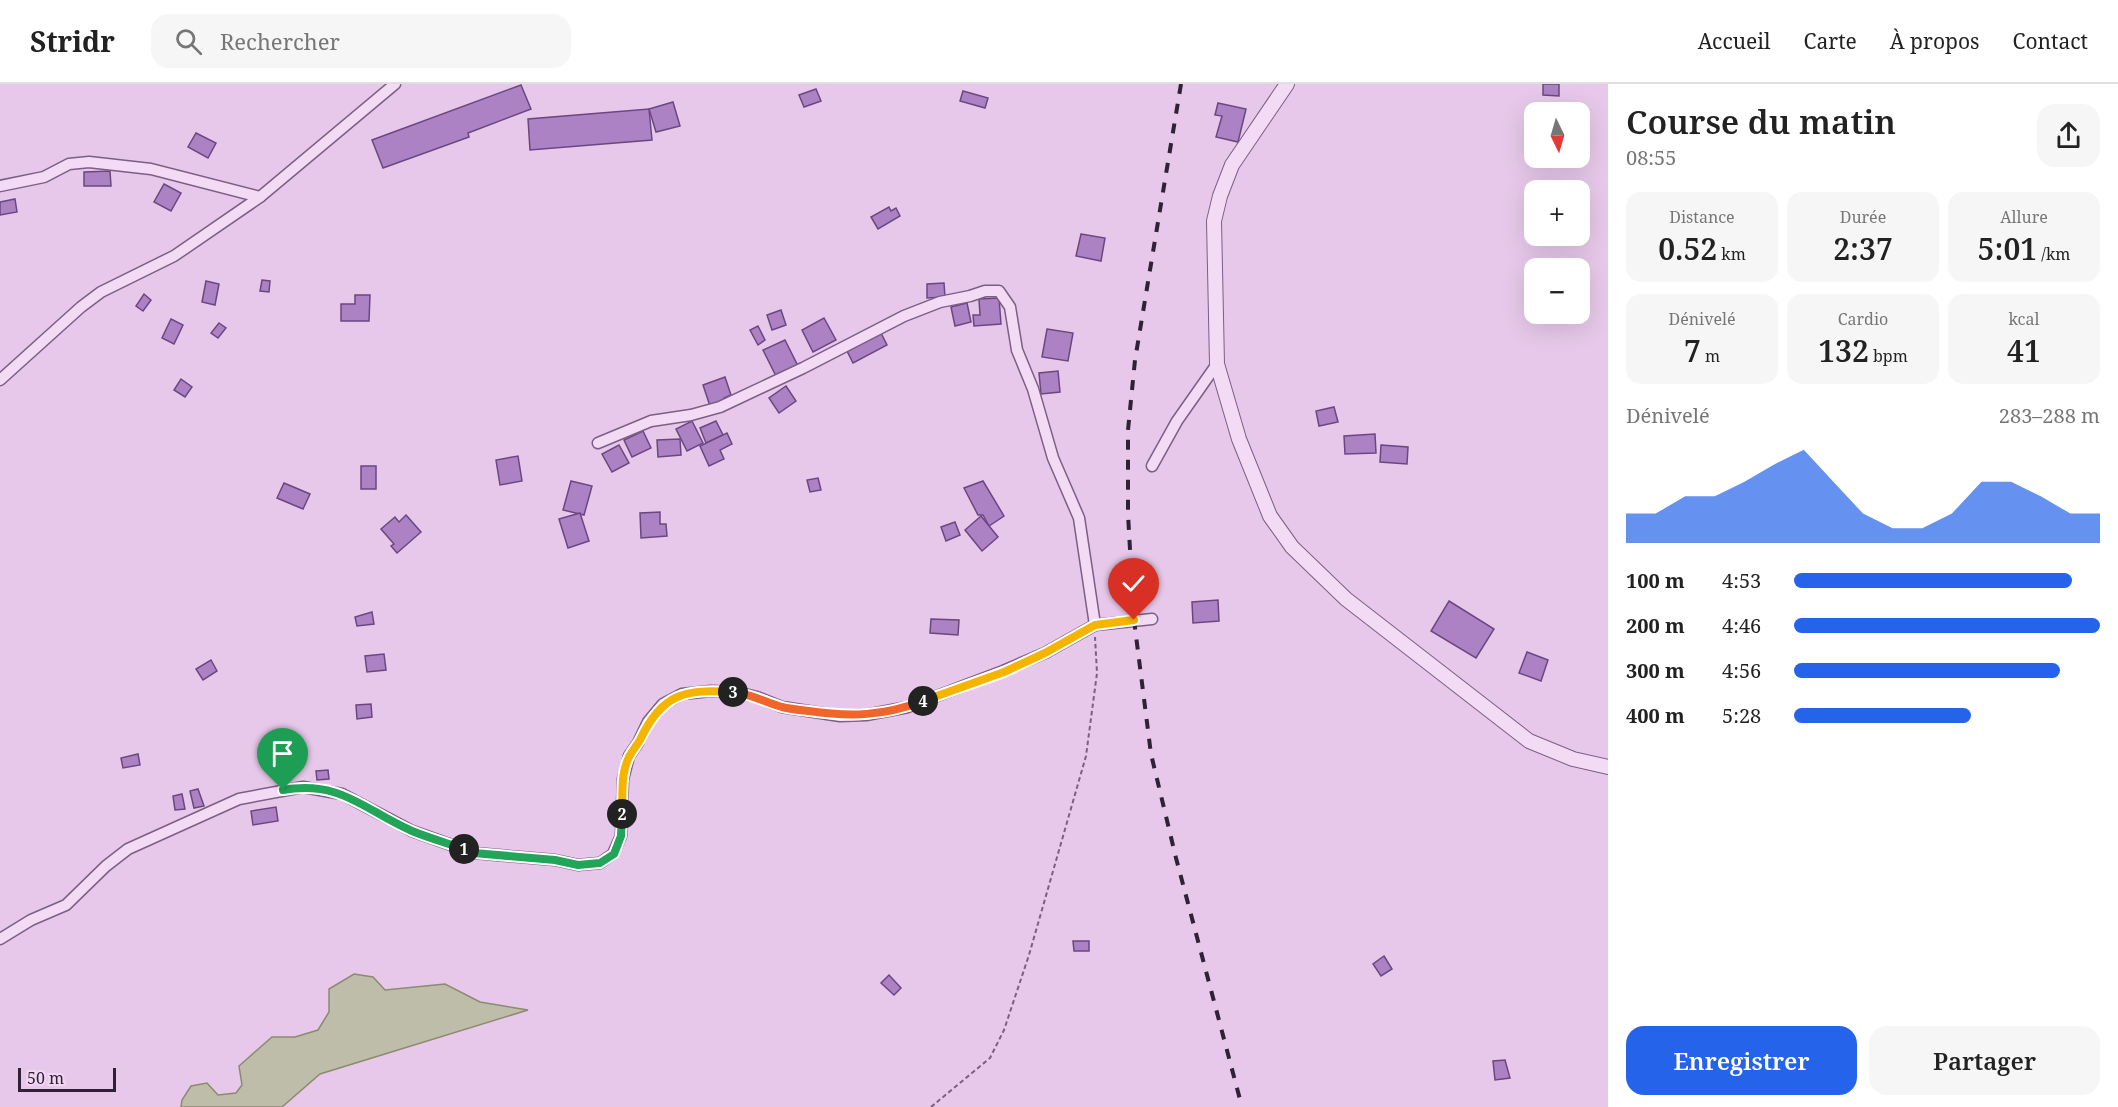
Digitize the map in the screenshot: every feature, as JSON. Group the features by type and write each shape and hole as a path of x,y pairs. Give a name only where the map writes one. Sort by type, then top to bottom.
{"street":[{"path":"0,380 81,307 102,292 174,256 260,197 395,84"},
{"path":"1287,84 1232,165 1220,196 1214,221 1217,364 1239,439 1270,516 1292,547 1346,599 1529,741 1573,759 1608,767"},
{"path":"0,186 44,177 69,164 100,163 151,169 260,197"},
{"path":"598,443 651,421 691,415 720,407 803,368 904,316 940,302 985,291 999,291 1010,307 1017,350 1033,389 1053,458 1079,518 1095,625"},
{"path":"1152,466 1177,421 1217,364"},
{"path":"0,939 32,920 66,905 106,866 128,849 239,800 303,787 342,794 412,831 474,853 555,860 578,865 600,863 614,854 621,836 623,779 629,756 648,722 663,704 682,694 711,691 736,692 757,696 782,707 840,716 866,715 908,707 1004,672 1045,653 1095,625 1152,619"}],"path":[{"path":"931,1107 990,1058 1004,1030 1029,955 1086,756 1097,673 1095,625"}],"shaded area":[{"path":"354,974 373,977 385,990 445,984 480,1002 528,1010 320,1074 282,1107 181,1107 182,1100 191,1086 207,1083 218,1095 236,1093 242,1085 239,1066 272,1037 295,1037 318,1030 329,1012 329,989"}],"building":[{"path":"1543,84 1559,84 1559,96 1543,95"},
{"path":"521,85 531,109 468,133 469,137 383,168 372,140"},
{"path":"816,89 821,101 804,107 799,95"},
{"path":"963,91 988,98 985,108 960,101"},
{"path":"673,102 680,126 656,132 649,109"},
{"path":"1218,103 1246,109 1238,142 1216,137 1222,116 1215,115"},
{"path":"649,109 652,140 530,150 528,119"},
{"path":"196,133 216,143 208,158 188,147"},
{"path":"110,171 111,186 84,186 84,172"},
{"path":"164,184 181,193 171,211 154,202"},
{"path":"15,199 17,212 0,215 0,202"},
{"path":"889,207 891,211 896,208 900,216 878,229 871,217"},
{"path":"1081,234 1105,238 1101,261 1076,256"},
{"path":"262,280 270,281 269,292 260,291"},
{"path":"206,281 219,284 215,305 202,302"},
{"path":"944,283 945,297 927,298 927,284"},
{"path":"144,294 151,300 143,311 136,306"},
{"path":"355,295 370,295 369,321 341,321 341,304 355,304"},
{"path":"999,298 1001,324 974,326 973,315 980,315 979,299"},
{"path":"967,303 971,322 955,326 951,307"},
{"path":"781,310 786,325 772,330 767,315"},
{"path":"824,318 836,340 813,352 802,330"},
{"path":"171,319 183,325 174,344 162,338"},
{"path":"219,323 226,328 218,338 211,333"},
{"path":"758,326 765,340 758,345 750,330"},
{"path":"1047,329 1073,333 1068,361 1042,357"},
{"path":"881,333 887,345 853,363 847,351"},
{"path":"785,340 798,366 776,376 763,350"},
{"path":"1058,371 1060,392 1041,394 1039,373"},
{"path":"725,377 731,395 724,398 725,401 710,406 703,385"},
{"path":"181,379 192,387 185,397 174,390"},
{"path":"786,386 796,401 779,413 769,398"},
{"path":"1334,407 1338,422 1319,426 1316,411"},
{"path":"692,421 703,443 687,451 676,429"},
{"path":"716,421 723,435 706,443 700,428"},
{"path":"643,431 651,448 632,457 624,440"},
{"path":"727,433 732,444 720,450 724,459 709,466 700,446"},
{"path":"1375,434 1376,453 1345,454 1344,436"},
{"path":"680,439 681,455 658,457 657,440"},
{"path":"619,445 629,463 612,472 602,454"},
{"path":"1381,445 1408,447 1407,464 1380,462"},
{"path":"518,456 522,481 500,485 496,460"},
{"path":"361,466 376,466 376,489 361,489"},
{"path":"818,478 821,490 810,492 807,480"},
{"path":"571,481 592,486 584,515 563,510"},
{"path":"983,481 1004,516 989,526 983,515 978,515 964,488"},
{"path":"284,483 310,494 303,509 277,498"},
{"path":"660,512 660,524 666,524 667,536 641,538 640,513"},
{"path":"580,513 589,541 568,548 559,519"},
{"path":"406,515 421,532 397,553 391,546 394,544 381,529 395,517 399,522"},
{"path":"981,516 998,537 982,551 965,530"},
{"path":"955,522 960,535 946,541 941,527"},
{"path":"1218,600 1219,621 1193,623 1192,602"},
{"path":"1449,601 1494,629 1476,658 1431,631"},
{"path":"372,612 374,624 357,626 355,617"},
{"path":"931,619 959,620 958,635 930,633"},
{"path":"1527,652 1548,660 1541,681 1519,673"},
{"path":"384,654 386,670 367,672 365,656"},
{"path":"211,660 217,671 203,680 196,669"},
{"path":"371,704 372,717 357,719 356,705"},
{"path":"138,754 140,765 123,768 121,758"},
{"path":"289,761 289,775 281,775 280,762"},
{"path":"328,770 329,779 317,780 316,771"},
{"path":"198,789 204,806 194,808 190,791"},
{"path":"182,794 185,809 175,810 173,796"},
{"path":"276,807 278,821 253,825 251,811"},
{"path":"1073,941 1089,941 1089,951 1074,951"},
{"path":"1384,956 1392,969 1381,976 1373,964"},
{"path":"889,975 901,988 894,995 881,983"},
{"path":"1505,1060 1510,1078 1495,1080 1493,1061"}],"railway":[{"path":"1181,84 1135,360 1128,430 1128,514 1134,620 1151,754 1242,1107"}],"route":[{"path":"283,790 303,787 320,788 342,794 412,831 474,853 555,860 578,865 600,863 614,854 621,836 623,779 629,756 648,722 663,704 682,694 711,691 736,692 757,696 782,707 840,716 866,715 908,707 1004,672 1045,653 1095,625 1134,620"}]}
